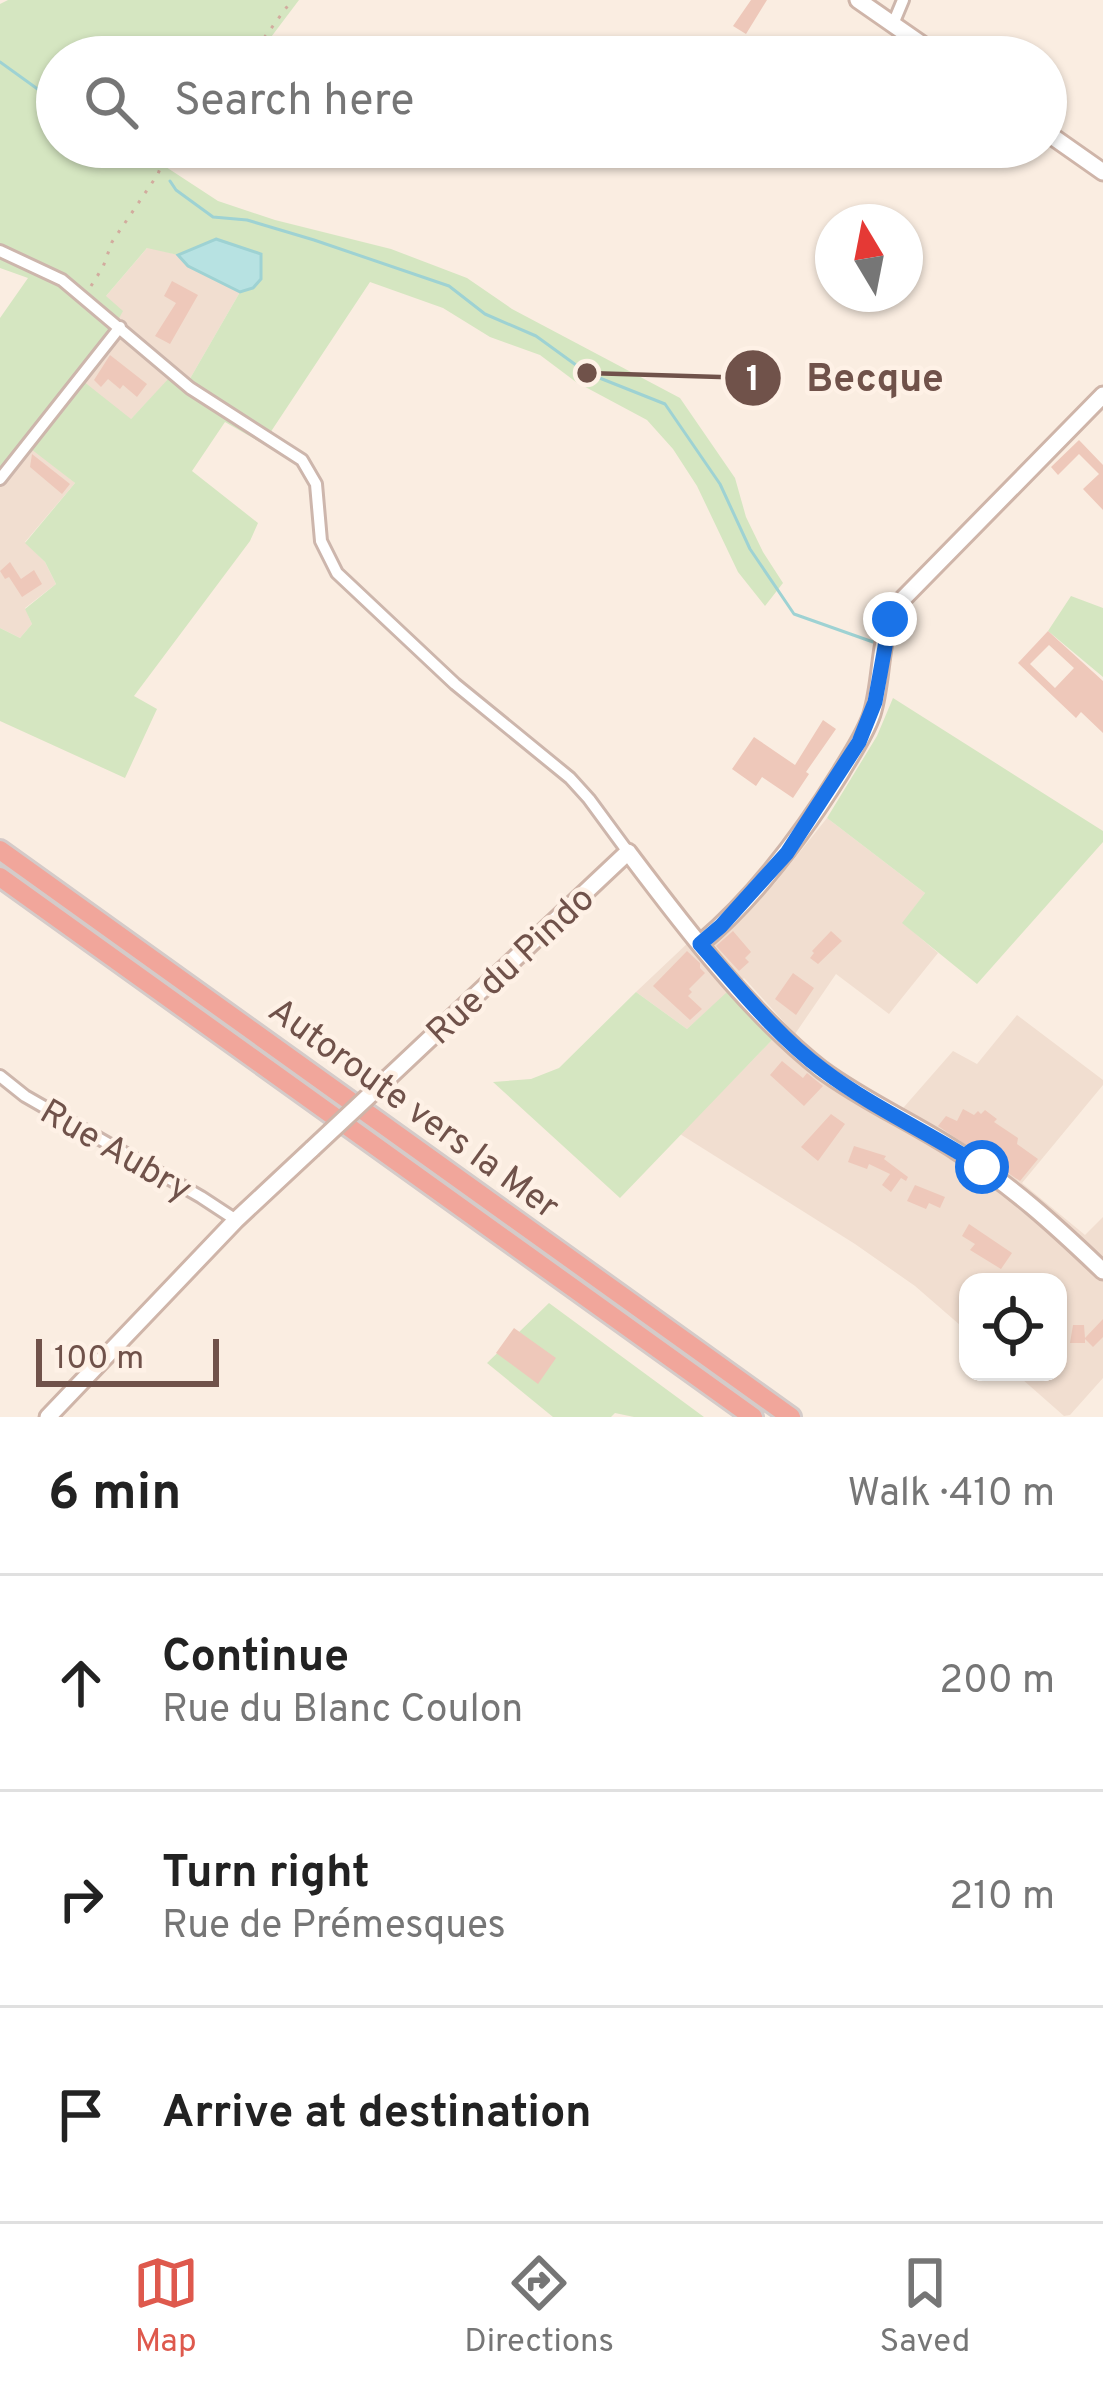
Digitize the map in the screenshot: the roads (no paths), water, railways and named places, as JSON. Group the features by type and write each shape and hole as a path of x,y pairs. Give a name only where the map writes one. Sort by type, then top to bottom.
{"highway":[{"name":"Autoroute vers la Mer","path":"0,850 791,1417"},
{"path":"0,877 753,1417"}],"street":[{"path":"858,0 910,36"},
{"path":"893,24 903,0"},
{"path":"1067,147 1103,172"},
{"path":"0,251 44,269 85,296 190,388 302,460 316,484 321,541 337,573 444,674 570,778 700,944 766,1018 815,1064 861,1096 1007,1185 1103,1271"},
{"path":"0,479 120,328"},
{"path":"700,944 787,853 859,742 875,702 885,632 896,606 1103,395"},
{"name":"Rue du Pindo","path":"236,1220 628,852"},
{"name":"Rue Aubry","path":"0,1076 25,1096 236,1220"},
{"path":"48,1417 236,1220"}],"water":[{"path":"216,239 261,254 261,279 253,288 240,292 188,266 178,255"}],"waterway":[{"path":"0,62 36,88"},
{"path":"170,181 213,217 247,220 449,286 485,314 536,336 587,373 665,404 720,484 750,549 794,614 873,642"}],"place":[{"name":"Becque","path":"587,373"}]}
